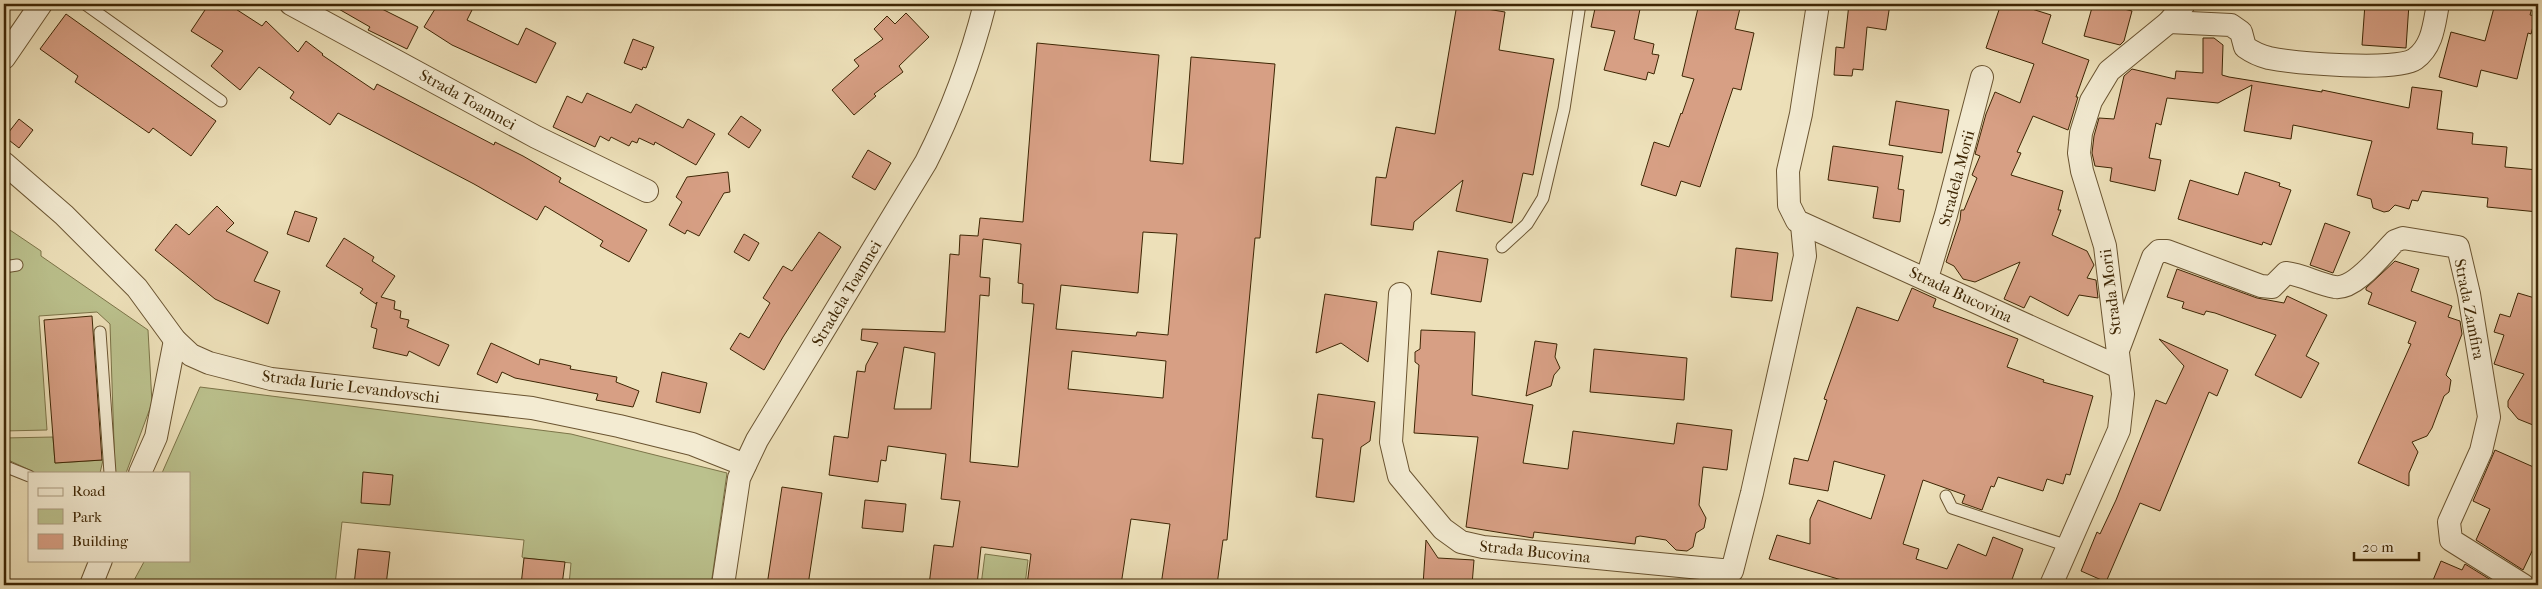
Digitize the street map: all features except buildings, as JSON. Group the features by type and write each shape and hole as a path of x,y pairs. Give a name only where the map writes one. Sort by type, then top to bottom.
{"street":[{"path":"4,58 42,4"},
{"name":"Strada Toamnei","path":"291,4 314,9 536,137 647,191"},
{"name":"Stradela Toamnei","path":"723,585 739,478 757,440 926,162 943,130 960,84 985,4"},
{"name":"Strada Bucovina","path":"1818,4 1801,114 1788,170 1789,205 1797,221 1802,225 2118,360"},
{"name":"Strada Morii","path":"2051,585 2119,430 2123,394 2105,246 2082,170 2079,153 2081,133 2090,101 2109,71 2169,22 2184,4"},
{"path":"2169,22 2232,25 2241,32 2245,47 2268,58 2331,65 2401,64 2413,61 2423,53 2431,39 2438,4"},
{"name":"Stradela Morii","path":"1927,278 1946,215 1982,77"},
{"name":"Strada Iurie Levandovschi","path":"4,163 64,215 137,288 175,340 191,355 209,363 271,379 532,408 619,426 692,444 745,465"},
{"name":"Strada Bucovina","path":"1400,294 1391,442 1399,476 1443,529 1461,542 1483,547 1729,578 1752,493 1806,256 1802,225"},
{"name":"Strada Zamfira","path":"2118,360 2153,256 2159,251 2167,251 2261,286 2272,287 2286,273 2335,287 2345,287 2354,282 2395,241 2403,238 2458,247 2469,294 2489,417 2481,451 2449,522 2451,540 2523,585"},
{"path":"140,472 156,437 175,340"},
{"path":"91,585 100,562"}],"lane":[{"path":"85,4 221,101"},
{"path":"1502,247 1527,224 1543,198 1562,118 1580,4"},
{"path":"4,266 17,264"},
{"path":"100,332 110,472"},
{"path":"4,466 28,476"},
{"path":"1946,496 1952,508 2068,546"}],"green space":[{"path":"4,226 41,251 41,256 148,330 152,403 126,472 115,472 110,324 97,312 39,316 47,430 4,431"},
{"path":"200,387 571,434 727,473 711,585 569,585 571,563 524,558 522,557 524,540 342,522 335,585 132,584 144,562 190,562 190,472 162,472"},
{"path":"53,437 55,463 103,460 100,472 34,472 4,458 4,438"},
{"path":"985,554 1028,560 1025,585 981,585"}]}
